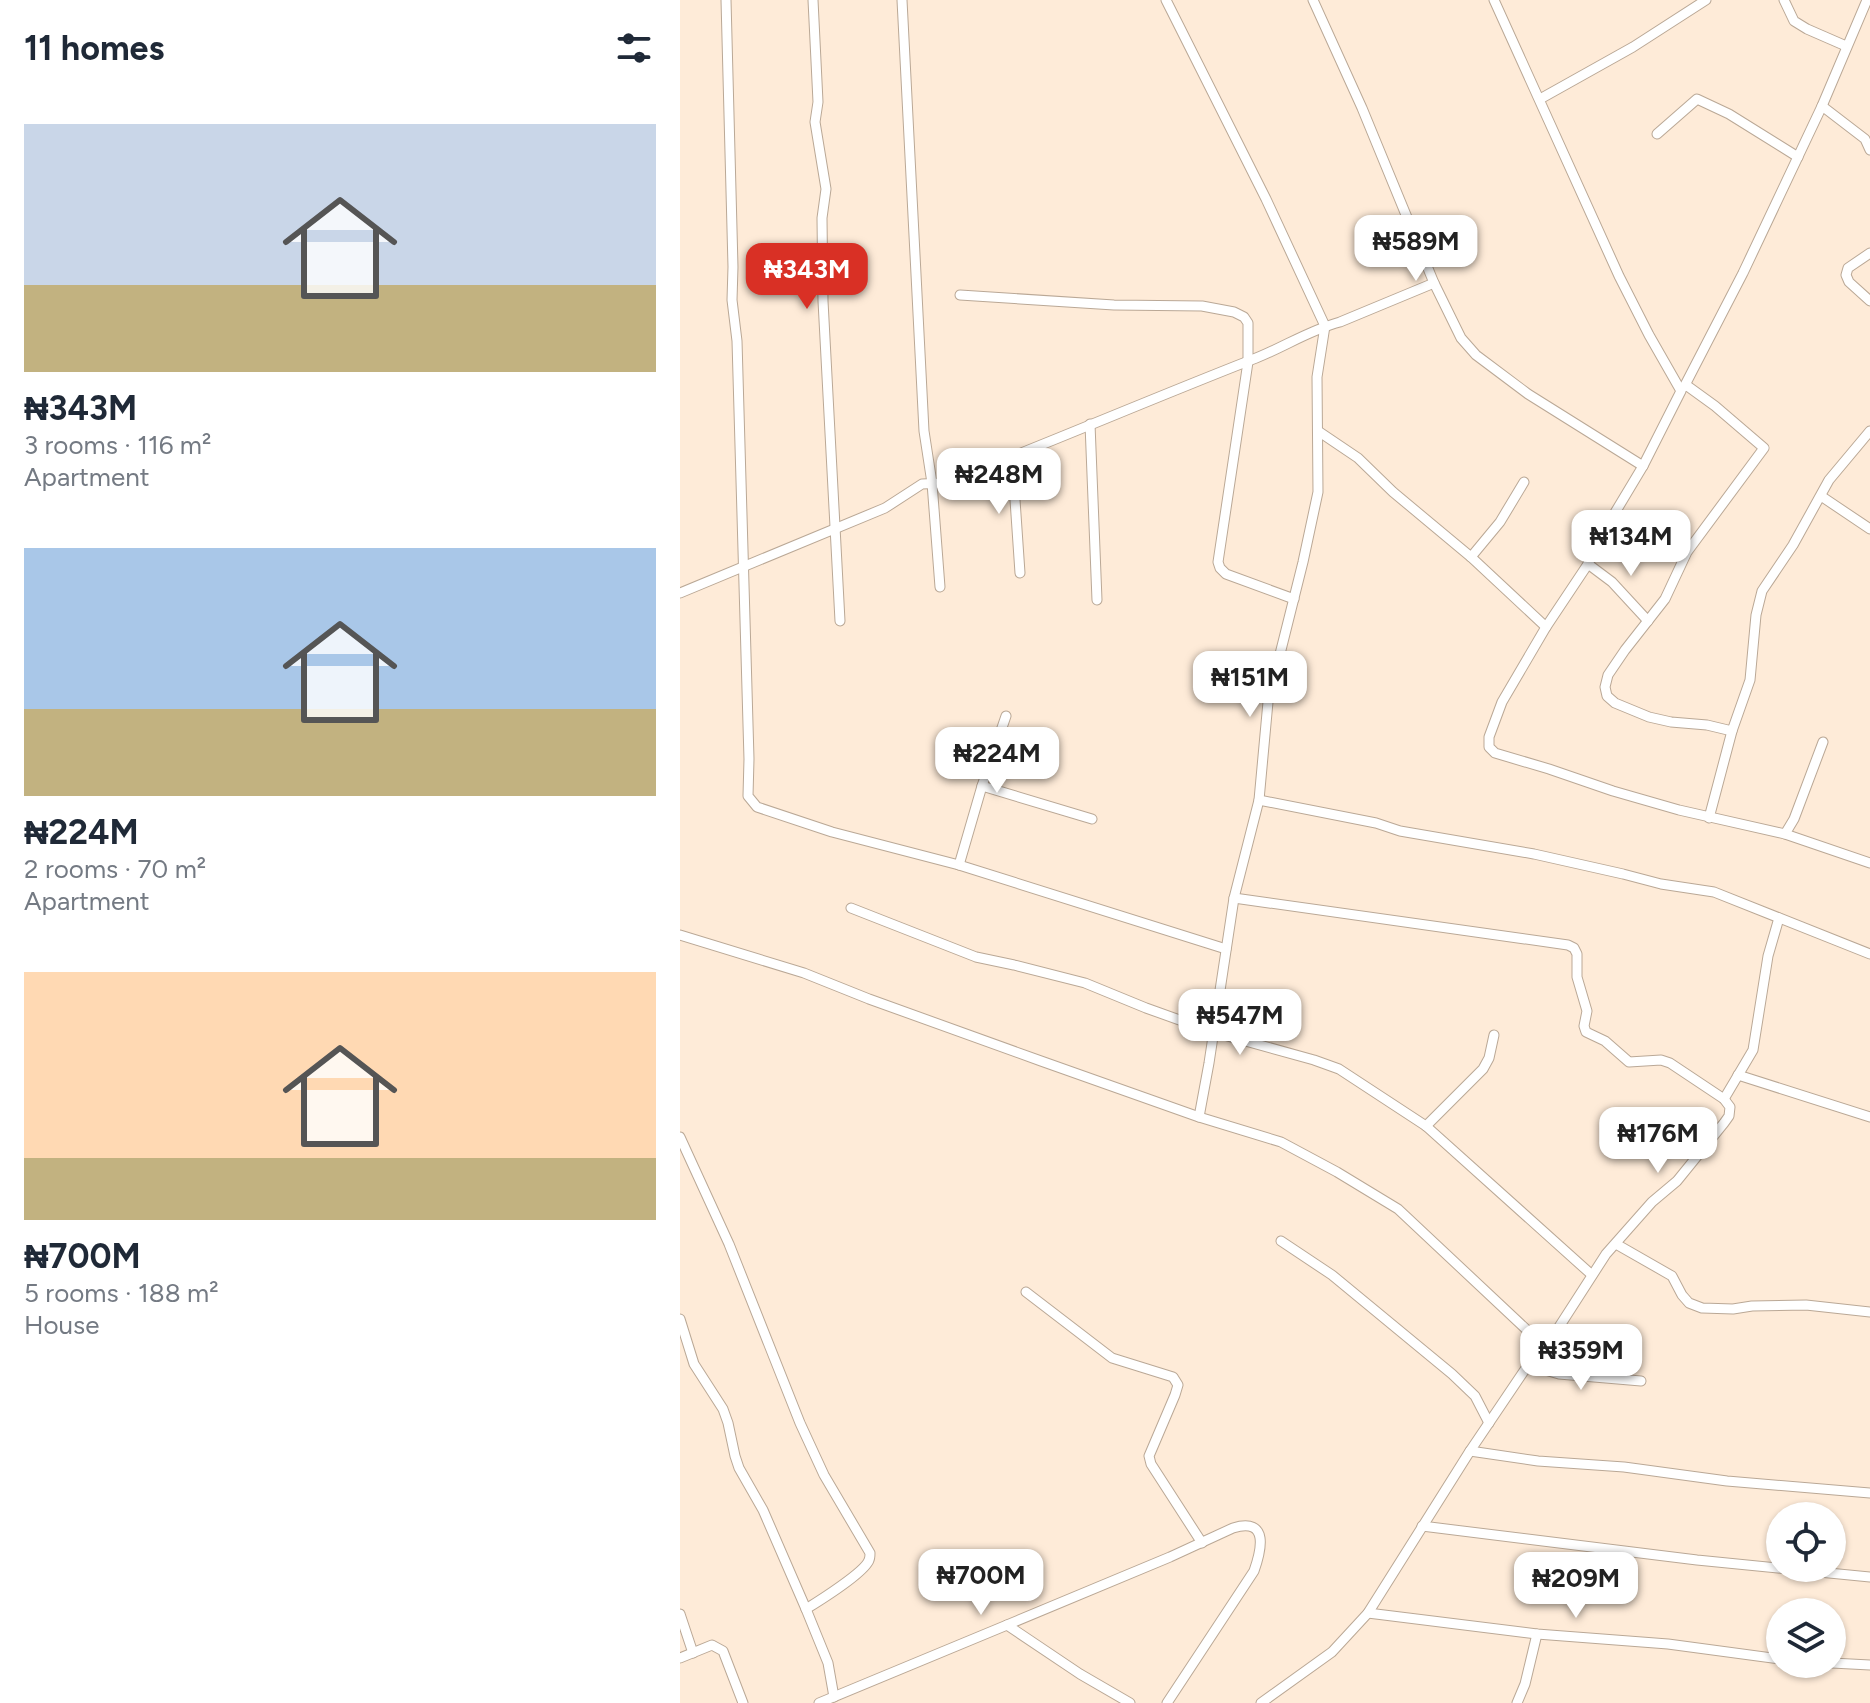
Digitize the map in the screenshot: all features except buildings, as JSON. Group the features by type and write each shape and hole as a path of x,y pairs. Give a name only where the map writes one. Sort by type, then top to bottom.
{"street":[{"path":"726,0 748,796 757,807 832,832 959,865 1226,949"},
{"path":"813,0 818,102 815,122 826,189 822,218 823,301 840,621"},
{"path":"902,0 924,431 932,483 940,587"},
{"path":"1166,0 1266,199 1325,326 1317,377 1318,492 1268,702 1259,800 1234,898 1199,1117"},
{"path":"1313,0 1362,108 1434,283 1461,338 1476,355 1528,394 1643,466"},
{"path":"1494,0 1619,276 1649,335 1684,388 1715,406 1764,448 1687,552 1665,599 1608,675 1605,687 1607,696 1615,703 1660,720 1732,731"},
{"path":"1540,99 1633,47 1706,0"},
{"path":"1784,0 1794,21 1846,46"},
{"path":"1867,0 1822,106 1743,273 1643,466 1588,564 1502,702 1489,737 1489,747 1495,753 1613,791 1709,818 1785,834 1870,863"},
{"path":"1657,134 1697,99 1742,121 1798,157"},
{"path":"1822,106 1867,138 1870,150"},
{"path":"1870,253 1848,268 1846,275 1849,282 1870,301"},
{"path":"680,593 885,508 922,484 944,483 1248,362 1325,326 1434,283"},
{"path":"960,295 1114,305 1202,306 1244,317 1248,323 1248,362 1218,562 1226,574 1294,599"},
{"path":"1090,424 1097,600"},
{"path":"1318,431 1358,458 1546,627"},
{"path":"1709,818 1732,731 1750,680 1756,615 1762,591 1793,545 1829,480 1870,431"},
{"path":"1012,456 1020,573"},
{"path":"1471,557 1500,522 1524,482"},
{"path":"1821,496 1870,529"},
{"path":"1588,564 1612,582 1648,621"},
{"path":"959,865 1006,716"},
{"path":"1785,834 1794,819 1823,742"},
{"path":"982,786 1092,819"},
{"path":"1259,800 1376,823 1400,831 1534,854 1661,884 1714,892 1870,954"},
{"path":"1234,898 1568,945 1577,954 1577,977 1587,1011 1586,1032 1605,1041 1629,1062 1661,1060 1670,1063 1724,1099 1730,1107 1724,1123 1677,1181 1652,1202 1606,1254 1559,1327 1528,1365 1470,1451 1368,1613 1332,1652 1261,1703"},
{"path":"851,908 976,957 1085,983 1213,1032 1339,1069 1426,1126 1592,1275"},
{"path":"1724,1099 1753,1050 1768,956 1779,918"},
{"path":"680,935 804,973 884,1005 1199,1117 1281,1142 1398,1209 1544,1346"},
{"path":"1426,1126 1483,1069 1494,1035"},
{"path":"1738,1075 1870,1117"},
{"path":"680,1137 729,1244 800,1423 824,1475 870,1553 866,1565 806,1609"},
{"path":"1281,1241 1332,1275 1452,1374 1475,1396 1489,1423"},
{"path":"1616,1244 1672,1276 1689,1303 1702,1308 1806,1305 1870,1312"},
{"path":"1026,1292 1112,1358 1173,1377 1178,1385 1175,1395 1149,1456 1151,1464 1202,1543"},
{"path":"680,1319 694,1364 723,1409 739,1468 763,1510 806,1609 828,1663 834,1697"},
{"path":"1528,1365 1559,1374 1641,1381"},
{"path":"1470,1451 1727,1481 1870,1493"},
{"path":"819,1703 1243,1525 1251,1526 1262,1540 1254,1571 1167,1703"},
{"path":"1422,1526 1697,1560 1870,1577"},
{"path":"1368,1613 1766,1657"},
{"path":"680,1614 693,1653"},
{"path":"1007,1625 1130,1703"},
{"path":"1517,1703 1537,1634"},
{"path":"680,1658 712,1645 723,1651 743,1703"},
{"path":"1846,1664 1870,1665"}]}
